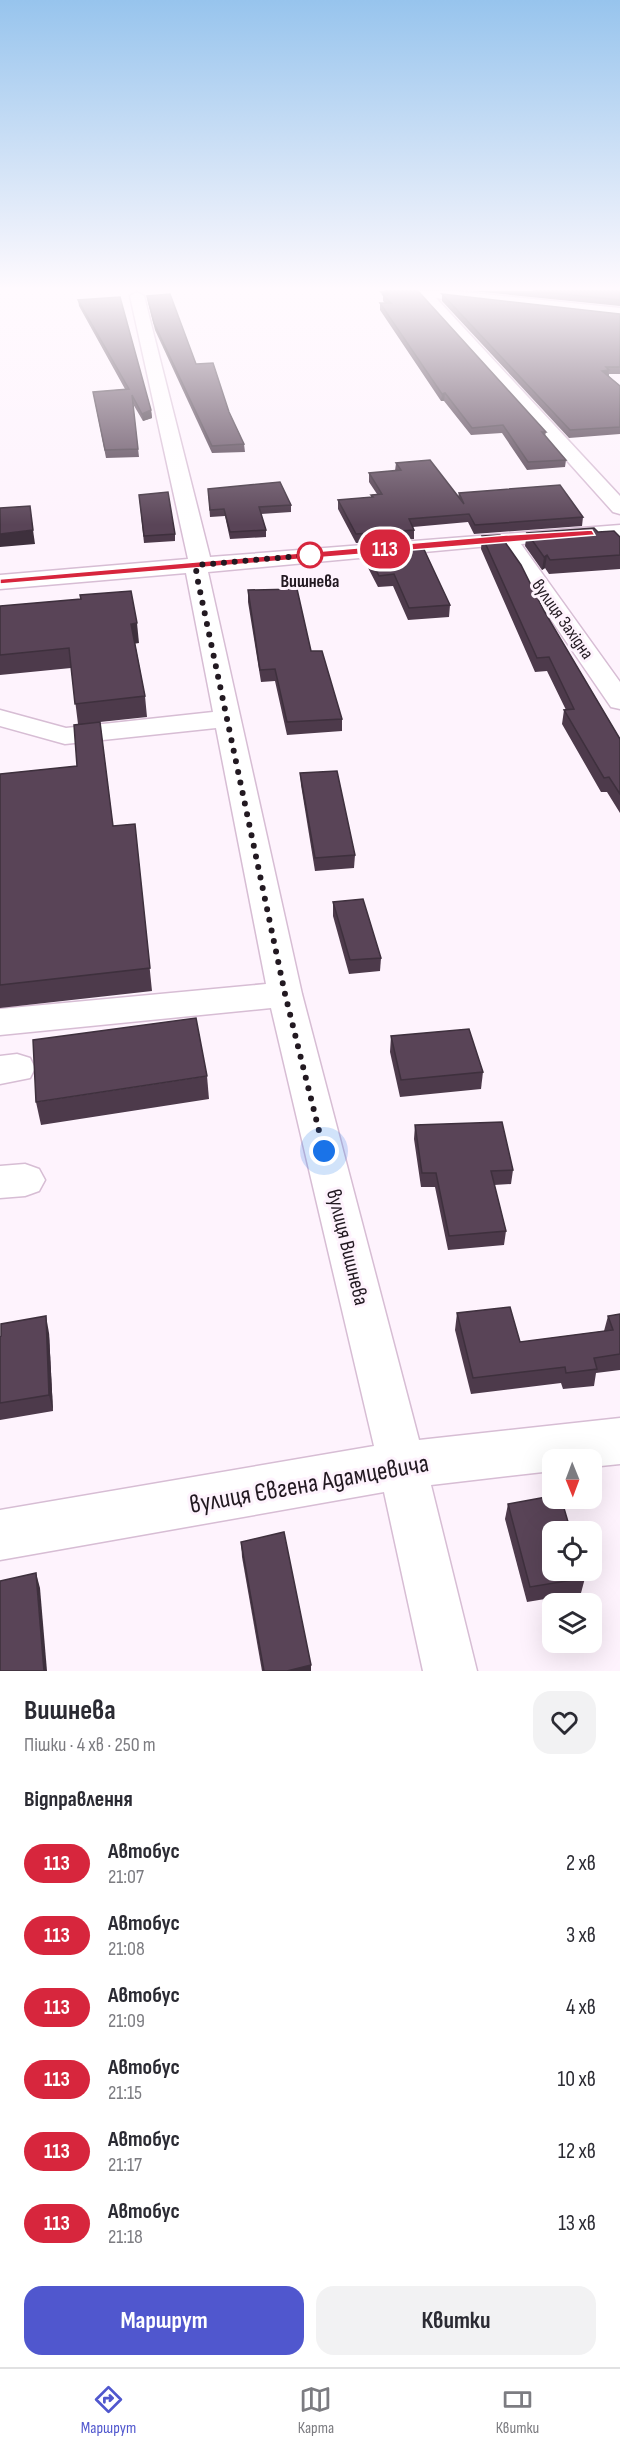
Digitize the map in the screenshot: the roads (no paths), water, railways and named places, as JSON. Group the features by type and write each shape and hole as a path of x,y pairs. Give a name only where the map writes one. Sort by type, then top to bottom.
{"street":[{"name":"вулиця Вишнева","path":"154,369 199,558 196,572 285,994 402,1465 450,1671"},
{"path":"494,369 620,508"},
{"path":"0,582 506,538 620,531"},
{"name":"вулиця Західна","path":"506,538 620,701"},
{"path":"0,718 64,736 226,719"},
{"path":"0,1022 285,994"},
{"name":"вулиця Євгена Адамцевича","path":"0,1535 402,1465 620,1441"}],"place":[{"name":"Вишнева","path":"310,555"}]}
